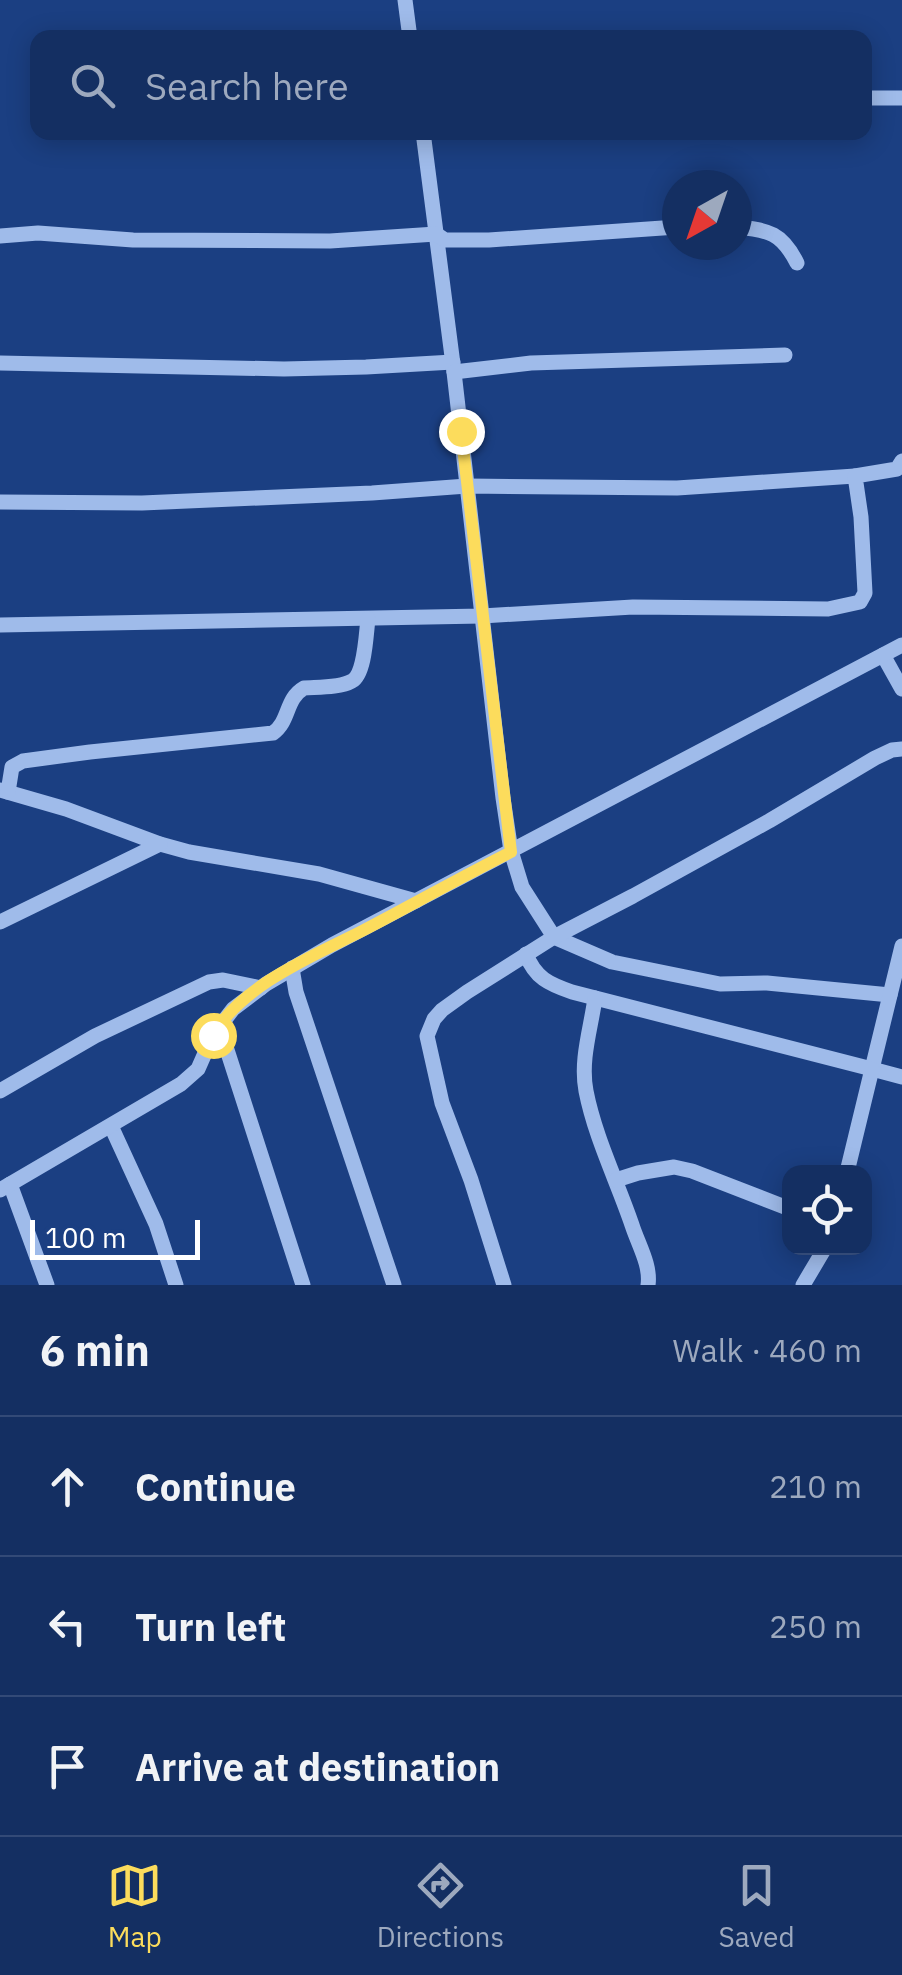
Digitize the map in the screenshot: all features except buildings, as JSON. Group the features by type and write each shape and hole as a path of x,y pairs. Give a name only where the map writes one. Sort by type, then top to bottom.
{"street":[{"path":"405,0 409,30"},
{"path":"872,98 902,98"},
{"path":"425,140 511,852 522,886 554,936 612,962 720,984 767,983 890,995"},
{"path":"0,236 38,233 133,240 330,242 436,234 445,240 489,240 662,228"},
{"path":"752,229 778,236 797,263"},
{"path":"0,363 284,369 785,355"},
{"path":"0,502 142,503 468,486 677,488 855,476 900,467"},
{"path":"0,625 368,620 632,608 828,609 858,604 864,593 855,476"},
{"path":"368,620 361,672 355,680 297,692 284,723 273,733 24,761 12,767 4,791 160,844 226,860 320,874 416,901"},
{"path":"47,1285 5,1187 191,1076 219,1025 238,1004 292,968 902,645"},
{"path":"883,655 902,689"},
{"path":"504,1285 442,1103 427,1036 434,1019 554,936 769,821 874,758 902,749"},
{"path":"0,922 160,844"},
{"path":"849,1165 902,946"},
{"path":"526,954 543,981 572,992 902,1077"},
{"path":"292,968 296,992 394,1285"},
{"path":"0,1091 96,1036 209,982 223,980 261,988"},
{"path":"595,998 584,1076 597,1129 644,1256 648,1285"},
{"path":"219,1025 303,1285"},
{"path":"111,1126 156,1224 176,1285"},
{"path":"616,1180 674,1167 782,1206"},
{"path":"803,1285 821,1255"}],"route":[{"path":"213,1035 238,1004 292,968 511,852 461,431"}]}
